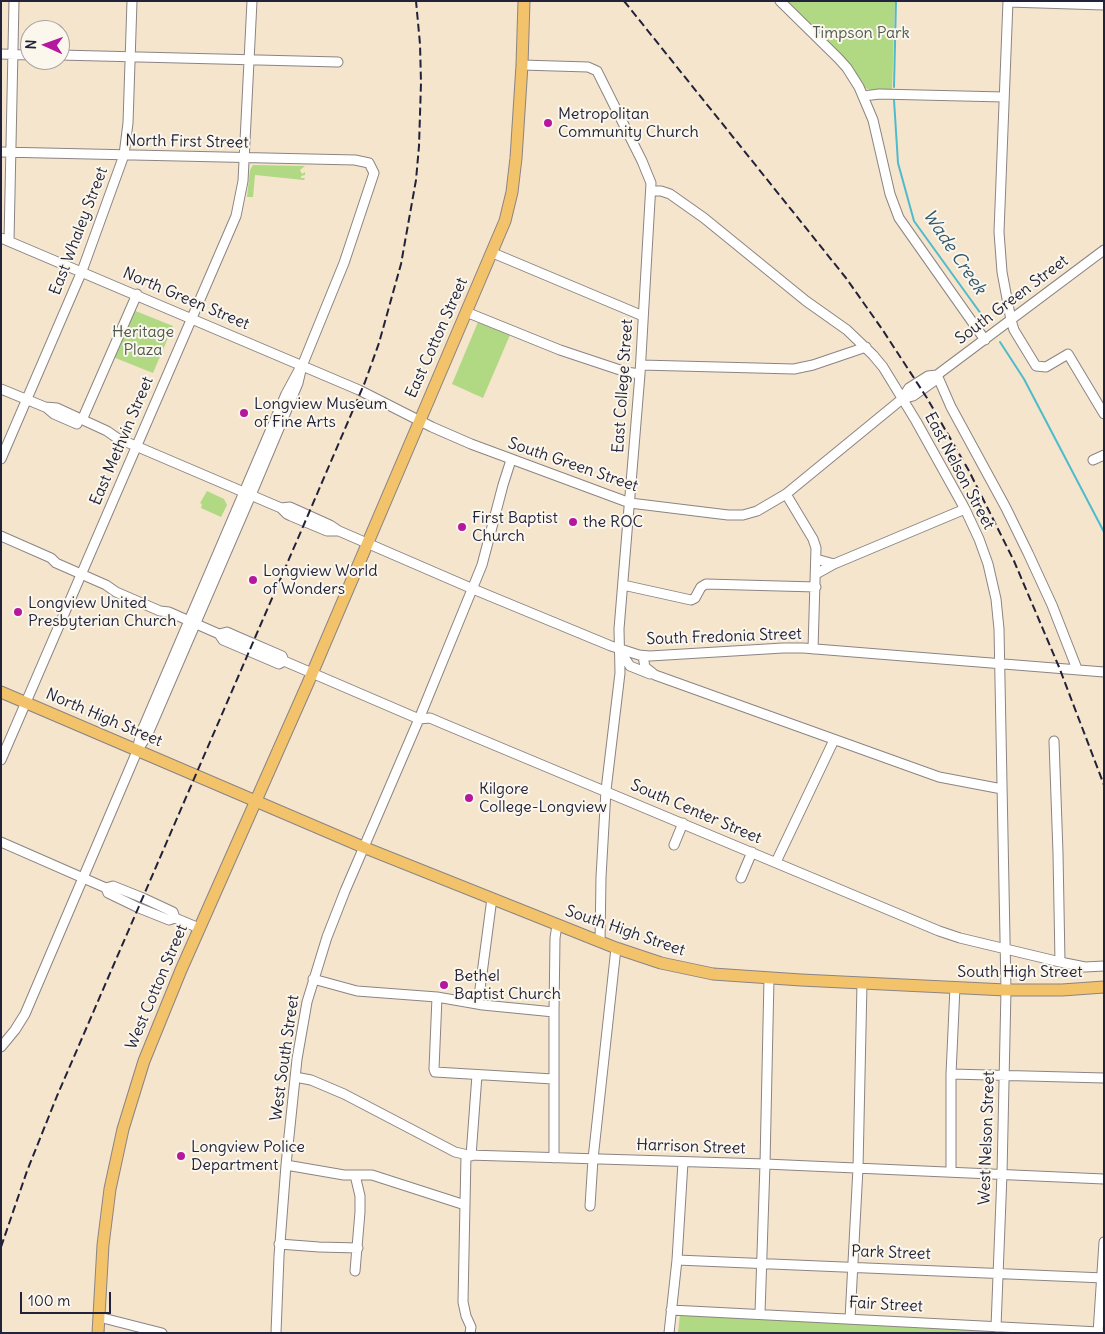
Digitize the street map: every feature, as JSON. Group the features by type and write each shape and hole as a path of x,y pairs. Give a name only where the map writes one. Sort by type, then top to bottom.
{"main road":[{"name":"East Cotton Street","path":"312,672 419,420 493,253 505,221 512,192 517,148 524,1"},
{"name":"West Cotton Street","path":"98,1333 103,1245 108,1208 123,1130 132,1096 150,1044 199,928 312,672"},
{"name":"North High Street","path":"1,692 194,774"},
{"name":"South High Street","path":"194,774 363,846 600,942 654,961 693,970 769,978 1006,990 1062,990 1104,987"}],"street":[{"path":"5,240 12,152 14,1"},
{"name":"East Whaley Street","path":"1,460 82,271 124,156 128,122 132,1"},
{"name":"East Methvin Street","path":"1,760 236,216 242,190 245,158 252,1"},
{"path":"780,1 847,68 864,96 874,120 890,194 899,218 985,340"},
{"path":"1104,5 1008,1 999,241 1002,272 1011,320 1014,330 1035,366 1046,367 1068,354 1104,414"},
{"path":"1,54 20,54"},
{"path":"70,55 338,62"},
{"name":"East College Street","path":"522,65 588,67 597,71 645,166 652,191 630,503 622,585 619,634 620,678 606,790 601,877 600,942"},
{"path":"864,96 879,94 1004,97"},
{"name":"North First Street","path":"1,152 355,160 364,161 371,165 374,173 373,179 344,262 302,366"},
{"name":"East Nelson Street","path":"652,191 670,194 704,218 866,347 883,367 965,509 984,552 998,612 1006,950"},
{"name":"North Green Street","path":"5,240 359,390"},
{"name":"South Green Street","path":"359,390 419,420 512,460 630,503 728,515 743,515 757,512 786,494 902,399 909,388 928,376 937,375 1104,250"},
{"path":"493,253 643,316"},
{"path":"82,420 136,294"},
{"path":"466,312 560,350 626,372 640,369 794,369 813,365 866,347"},
{"path":"1,1047 25,1014 138,749 140,733 298,383 302,366"},
{"path":"937,375 951,407 1006,508 1052,605 1077,669"},
{"path":"1,389 45,407 56,408 107,431 117,438"},
{"path":"45,407 54,414 105,436 117,438"},
{"name":"South Fredonia Street","path":"117,438 281,508 287,514 306,518 327,531 338,531 473,589 620,649 643,656 783,648 813,649 1104,672"},
{"path":"1093,460 1104,455"},
{"name":"West South Street","path":"276,1333 280,1244 294,1077 304,1016 313,979 332,922 363,846 420,719 473,589 485,556 503,485 512,460"},
{"path":"786,494 816,548 813,649"},
{"path":"816,574 834,564 965,509"},
{"path":"1,536 106,585 115,585 164,606 169,612 192,621"},
{"path":"1,543 49,563 56,563"},
{"path":"816,559 834,564"},
{"path":"622,585 691,600 695,598 701,587 706,584 816,587"},
{"name":"South Center Street","path":"192,621 219,634 223,640 251,647 279,664 284,661 420,719 430,718 606,790 939,931 1006,950 1060,962 1085,967 1104,966"},
{"path":"620,649 632,667 647,674 655,675"},
{"path":"643,656 646,670 655,675 939,777 1002,789"},
{"path":"776,862 834,740"},
{"path":"1054,741 1060,962"},
{"path":"674,845 683,823"},
{"path":"1,842 106,888 108,893 139,908 169,920 175,918 199,928"},
{"path":"740,878 752,852"},
{"path":"106,888 112,886 142,898 173,912 175,918"},
{"path":"478,1004 492,898"},
{"path":"554,1158 552,1079 555,938 558,925"},
{"path":"590,1206 593,1159 616,948"},
{"name":"West Nelson Street","path":"996,1327 1002,1174 1006,950"},
{"path":"760,1313 766,1164 769,978"},
{"path":"313,979 357,991 436,997 478,1004 554,1012"},
{"path":"850,1319 858,1168 862,983"},
{"path":"950,1172 954,988"},
{"path":"436,997 435,1071 552,1079"},
{"path":"951,1074 1104,1078"},
{"path":"473,1331 467,1320 463,1305 468,1155 477,1075"},
{"name":"Harrison Street","path":"294,1077 311,1080 344,1094 455,1152 468,1155 766,1164 1104,1179"},
{"path":"669,1333 677,1260 683,1162"},
{"path":"286,1165 344,1175 372,1175 465,1205"},
{"path":"355,1175 360,1207 355,1271"},
{"path":"1098,1332 1104,1242"},
{"path":"280,1244 358,1248"},
{"name":"Park Street","path":"677,1260 761,1262 1103,1278"},
{"name":"Fair Street","path":"671,1310 715,1313 760,1313 1098,1332"},
{"path":"98,1317 162,1333"}],"green space":[{"name":"Timpson Park","path":"785,1 895,1 892,90 870,90 865,88 854,72"},
{"path":"253,165 305,166 300,170 302,174 305,172 305,175 301,176 301,178 305,178 304,180 255,175 253,197 247,197 250,170"},
{"name":"Heritage Plaza","path":"133,310 173,326 153,373 113,357"},
{"path":"478,322 510,335 483,398 452,384"},
{"path":"207,491 224,499 227,505 221,517 201,508 202,504 200,503"},
{"path":"680,1314 1051,1333 678,1333"}],"waterway":[{"name":"Wade Creek","path":"894,87 896,1"},
{"name":"Wade Creek","path":"894,100 898,163 914,221 989,325"},
{"name":"Wade Creek","path":"1000,342 1024,379 1104,532"}],"railway":[{"path":"1,1247 27,1171 57,1096 365,382 379,343 401,264 416,180 421,83 416,1"},
{"path":"624,1 846,278 927,398 969,471 1014,561 1059,667 1104,785"}],"place":[{"name":"Metropolitan Community Church","path":"548,123"},
{"name":"Longview Museum of Fine Arts","path":"244,413"},
{"name":"the ROC","path":"573,522"},
{"name":"First Baptist Church","path":"462,527"},
{"name":"Longview World of Wonders","path":"253,580"},
{"name":"Longview United Presbyterian Church","path":"18,612"},
{"name":"Kilgore College-Longview","path":"469,798"},
{"name":"Bethel Baptist Church","path":"444,985"},
{"name":"Longview Police Department","path":"181,1156"}]}
